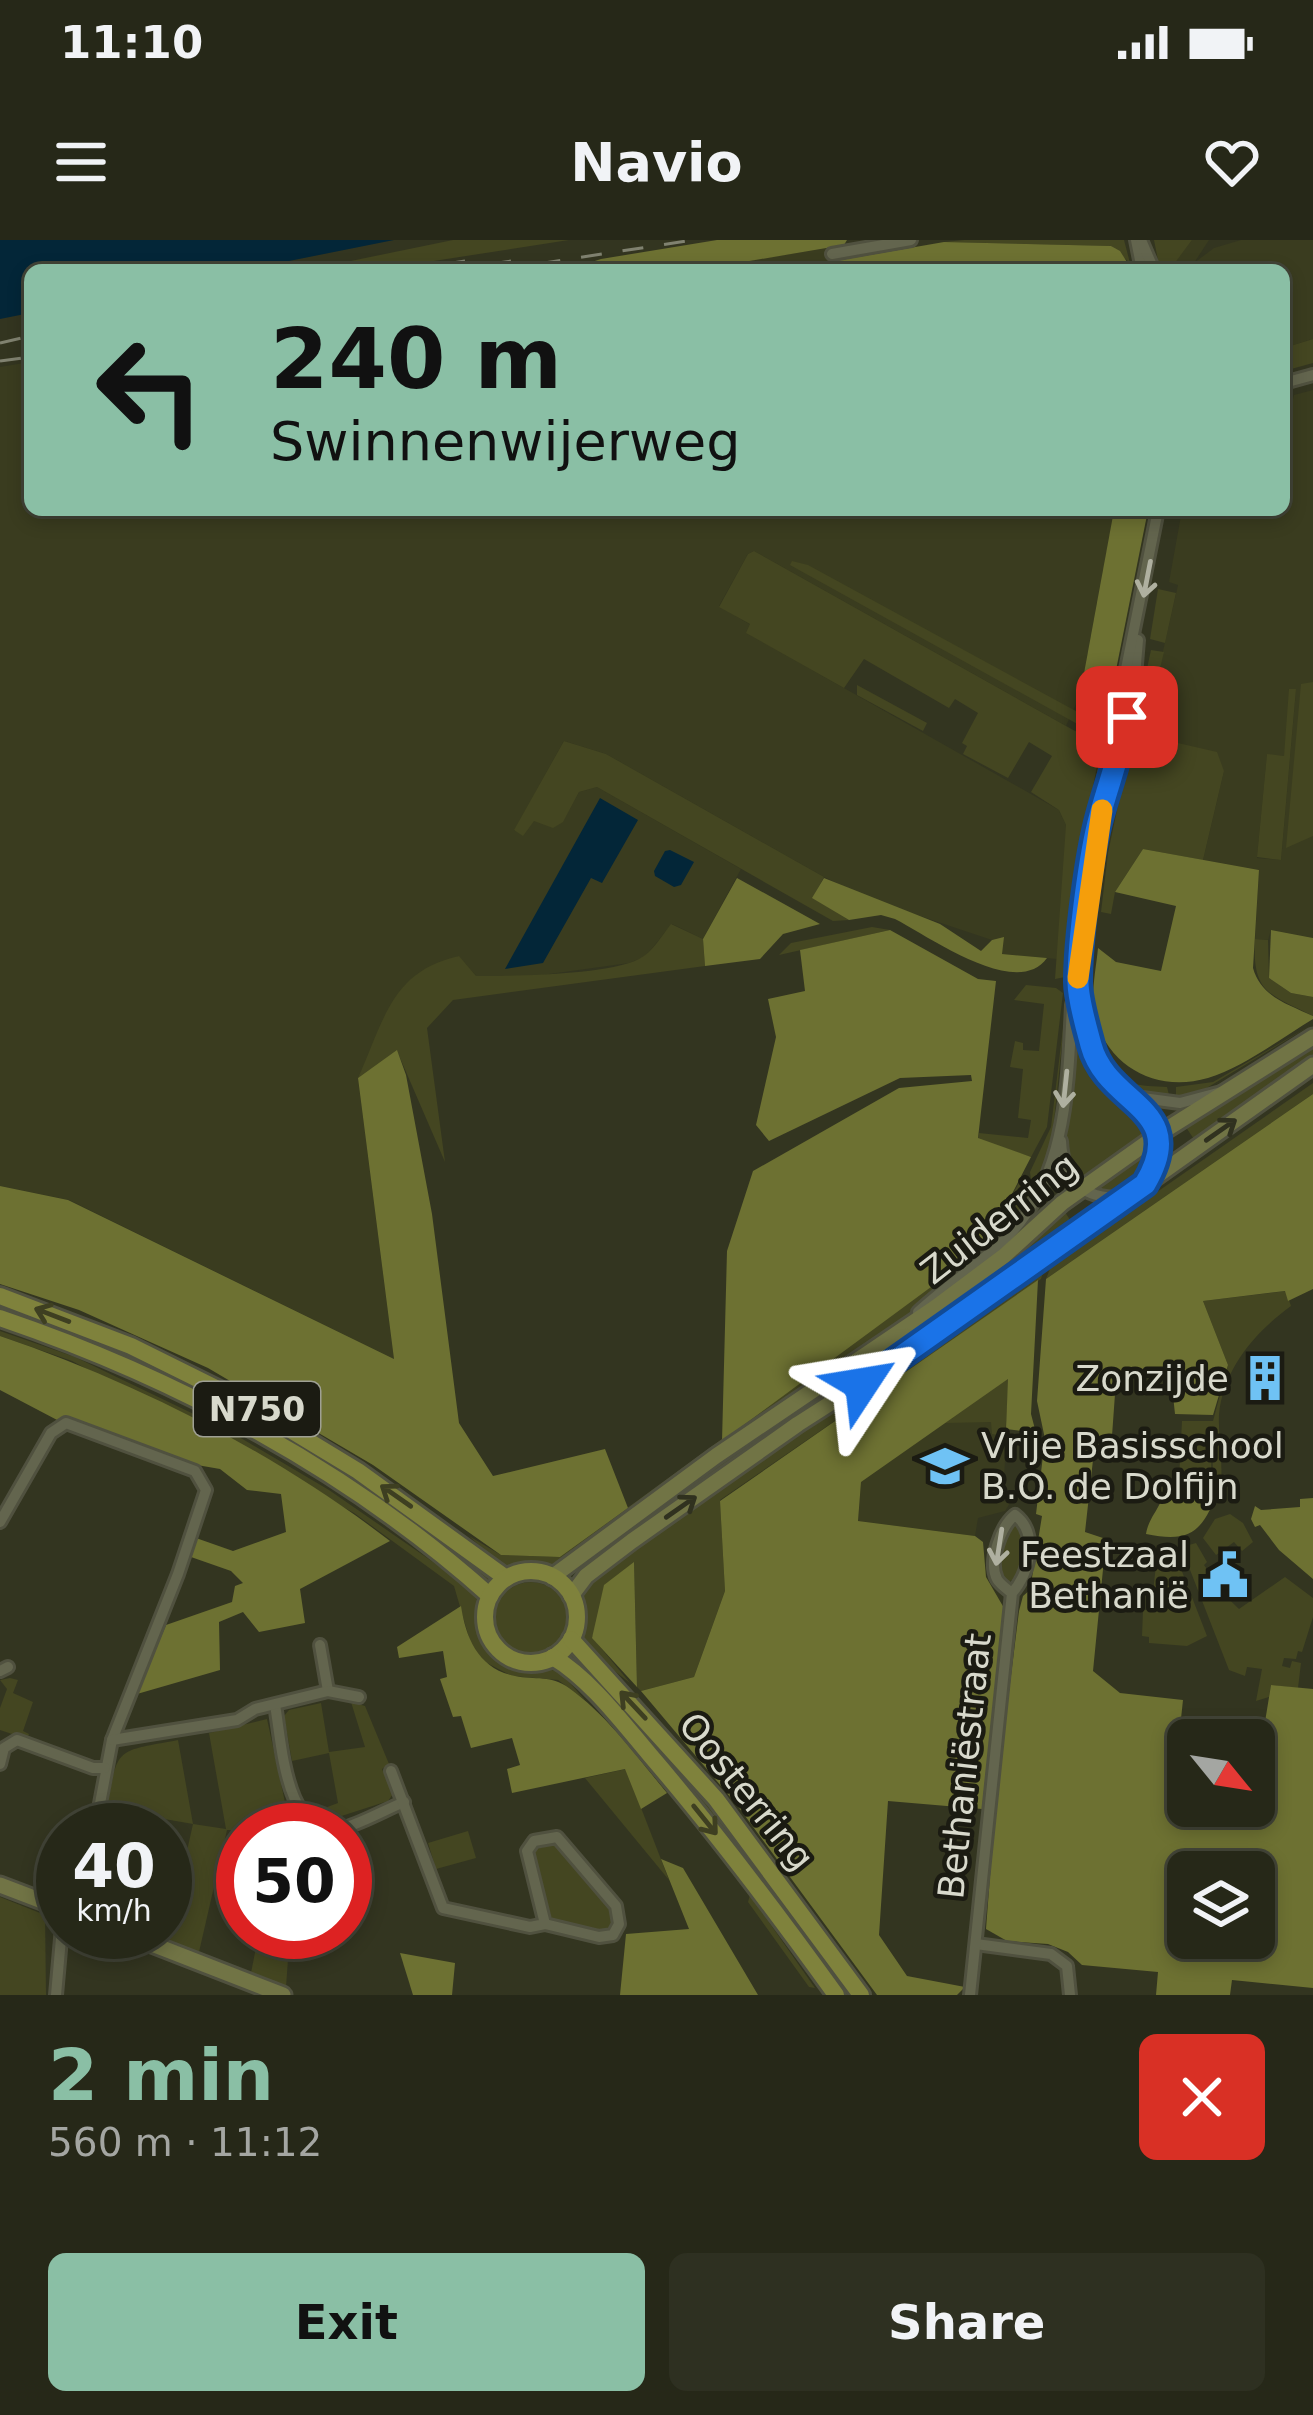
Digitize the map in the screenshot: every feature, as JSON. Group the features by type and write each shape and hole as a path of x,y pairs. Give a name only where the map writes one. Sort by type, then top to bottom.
{"main road":[{"name":"Zuiderring","path":"552,1576 682,1480 937,1307 1080,1190 1159,1134 1313,1037"},
{"name":"Zuiderring","path":"572,1596 586,1576 632,1541 798,1424 902,1358 1313,1065"},
{"name":"N750","path":"0,1296 130,1346 246,1403 358,1471 506,1578"},
{"name":"N750","path":"0,1318 121,1364 237,1421 398,1522 490,1596"},
{"path":"524,1572 552,1576 572,1596 576,1622 571,1639 553,1658 524,1663 499,1650 485,1625 490,1596 506,1578 524,1572"},
{"name":"Oosterring","path":"571,1639 716,1799 861,1995"},
{"name":"Oosterring","path":"553,1658 569,1668 629,1730 698,1812 836,1995"},
{"path":"0,1885 36,1901"},
{"path":"190,1959 283,1995"}],"street":[{"path":"832,254 911,240"},
{"path":"1124,1198 1100,1198 1080,1190 1062,1162 1060,1132 1072,1005 1099,818 1120,758 1136,673 1138,622 1160,516"},
{"path":"1077,986 1100,1066 1148,1114 1159,1134 1157,1163 1145,1184"},
{"path":"1131,1096 1180,1102 1225,1090"},
{"path":"902,1327 1021,1222 1042,1190 1060,1132"},
{"path":"0,1522 51,1433 66,1423 195,1471 203,1479 206,1490 201,1506 112,1739 99,1803"},
{"name":"Bethaniëstraat","path":"970,1995 1012,1593 1024,1575 1030,1535 1016,1509 1001,1531 995,1571 998,1582 1012,1593"},
{"path":"320,1645 328,1691"},
{"path":"112,1739 237,1720 255,1709 328,1691 359,1697"},
{"path":"275,1705 292,1794 299,1812 312,1823 327,1830 345,1828 404,1802"},
{"path":"0,1764 4,1748 17,1740 93,1768 105,1768"},
{"path":"391,1771 442,1908 606,1937 619,1924 616,1906 557,1837 534,1841 527,1851 545,1924"},
{"name":"Bethaniëstraat","path":"976,1944 1051,1954 1067,1966 1070,1995"},
{"path":"56,1995 59,1959"}],"shaded area":[{"path":"453,240 569,240 415,264 336,264"},
{"path":"1124,240 1130,263 1111,246 944,242"},
{"path":"1154,240 1192,240 1174,264 1159,264"},
{"path":"1192,240 1209,240 1194,263 1214,248 1241,240 1313,240 1313,339 1290,346 1290,264 1173,264"},
{"path":"844,245 864,264 729,264"},
{"path":"1313,339 1313,363 1290,369 1290,346"},
{"path":"24,363 24,516 1113,516 1080,695 1066,726 754,551 719,606 751,625 747,633 1059,810 1067,840 1057,959 1001,954 1003,938 992,940 875,901 606,754 564,741 514,831 534,821 563,821 579,792 597,787 741,869 703,939 672,924 645,957 629,963 535,976 476,976 458,956 358,1078 394,1359 69,1200 0,1186 0,367"},
{"path":"1313,390 1313,938 1271,930 1268,940 1255,939 1259,870 1203,860 1224,771 1155,738 1157,728 1146,726 1178,585 1169,582 1181,516 1290,516 1294,395","holes":["1296,689 1281,860 1257,858 1267,755 1284,756"]},
{"path":"754,551 1075,731 1093,736 1099,756 1079,857 1065,977 1055,979 1066,825 1059,810 1031,792 1052,756 1029,742 1008,778 963,754 967,746 962,743 978,713 955,699 949,708 864,659 844,688 746,633 750,624 719,607"},
{"path":"792,561 808,565 1096,722 1096,728 1081,726 790,565"},
{"path":"1158,589 1176,593 1165,643 1150,639"},
{"path":"1151,650 1164,652 1148,717 1137,715"},
{"path":"1313,682 1313,836 1286,848 1301,684"},
{"path":"857,685 927,723 923,731 857,695"},
{"path":"1289,689 1296,689 1281,860 1257,857 1267,754 1284,756"},
{"path":"1135,724 1158,727 1156,738 1217,752 1224,771 1203,860 1143,849 1115,892 1111,914 1101,912 1108,853"},
{"path":"564,741 606,754 824,877 813,898 849,920 833,921 597,787 579,792 563,822 553,828 534,821 523,836 514,830"},
{"path":"1122,760 1097,910 1092,908 1106,811"},
{"path":"1092,915 1097,916 1092,1008 1102,1053 1113,1070 1130,1082 1167,1087 1170,1099 1125,1086 1097,1052 1086,1007"},
{"path":"671,924 703,939 705,966 453,1000 427,1028 445,1162 397,1051 358,1078 393,1001 418,973 436,963 459,956 476,976 606,968 644,956"},
{"path":"872,927 890,930 779,955 791,943"},
{"path":"1255,939 1268,940 1269,978 1291,993 1313,997 1313,1016 1266,990 1257,971"},
{"path":"1026,985 1063,993 1047,1127 1031,1157 978,1139 979,1133 1028,1138 1031,1120 1018,1118 1023,1069 1010,1067 1015,1041 1023,1043 1023,1050 1039,1051 1044,1004 1014,1000"},
{"path":"1067,995 1052,1141 1039,1188 1030,1172 1051,1127"},
{"path":"1078,1023 1098,1078 1154,1133 1082,1185 1073,1175 1066,1151"},
{"path":"1313,1024 1200,1092 1176,1100 1176,1087 1213,1082"},
{"path":"1313,1046 1313,1059 1196,1142 1183,1123 1229,1102"},
{"path":"1313,1083 1313,1094 1046,1279 1051,1266"},
{"path":"1155,1141 1148,1168 1134,1185 1113,1192 1086,1190"},
{"path":"1023,1175 1036,1192 1001,1239 925,1302 556,1568 503,1568 469,1536 501,1555 560,1557 984,1248"},
{"path":"1063,1209 1074,1226 596,1563 591,1555 621,1532 838,1381"},
{"path":"1081,1235 1045,1266 1041,1279 720,1500 725,1591 694,1677 641,1691 637,1687 634,1563 592,1637 630,1683 582,1639 581,1595 586,1584"},
{"path":"1286,1291 1291,1306 1253,1340 1227,1382 1219,1415 1221,1482 1213,1485 1212,1425 1211,1480 1179,1479 1182,1421 1213,1421 1228,1365 1203,1301"},
{"path":"0,1303 142,1358 256,1415 413,1516 492,1581 487,1584 355,1485 0,1313"},
{"path":"0,1331 75,1357 229,1431 329,1490 475,1591 478,1631 491,1657 512,1666 560,1672 585,1700 558,1680 512,1676 485,1662 472,1648 454,1586 354,1513 72,1361 0,1336"},
{"name":"Vrije Basisschool B.O. de Dolfijn","path":"1009,1378 1003,1501 1010,1503 1005,1511 978,1518 975,1536 858,1521 861,1481"},
{"path":"1009,1378 1005,1436 992,1434 991,1422 945,1423"},
{"path":"1230,1514 1243,1523 1253,1542 1242,1551 1234,1542 1216,1555 1203,1538 1215,1519"},
{"path":"1016,1522 1024,1534 1018,1577 1008,1582 999,1571 1005,1531"},
{"path":"1196,1543 1207,1562 1206,1577 1239,1609 1285,1577 1313,1598 1313,1617 1302,1652 1298,1651 1296,1659 1284,1658 1282,1666 1301,1663 1298,1688 1271,1685 1269,1697 1256,1701 1262,1669 1247,1667 1245,1676 1229,1670 1185,1557 1189,1545"},
{"path":"1161,1545 1176,1556 1207,1636 1187,1646 1149,1643 1149,1637 1142,1636 1143,1610 1151,1610 1157,1556 1150,1554"},
{"path":"531,1582 556,1593 567,1618 556,1643 531,1654 506,1643 495,1618 506,1593"},
{"path":"581,1660 680,1766 816,1943 809,1948 575,1666"},
{"path":"0,1680 18,1680 13,1693 33,1702 23,1731 29,1734 27,1739 0,1730 0,1708 7,1689"},
{"path":"351,1702 365,1706 389,1764 382,1769 393,1794 372,1806 338,1803 329,1753 292,1761 284,1716 289,1710 321,1703 329,1752 365,1747"},
{"path":"267,1719 285,1803 221,1803 209,1733"},
{"path":"178,1740 189,1803 108,1803 123,1755"},
{"path":"626,1769 669,1880 585,1778"},
{"path":"193,1824 216,1827 216,1878 199,1952 192,1949"},
{"path":"468,1831 476,1858 436,1869 428,1843"},
{"path":"554,1840 615,1911 615,1926 605,1934 553,1923 532,1851"},
{"path":"750,1895 815,1988 809,1987 748,1902"},
{"path":"0,1897 36,1911 36,1959 46,1959 46,1995 0,1995"},
{"path":"254,1959 288,1959 286,1987 251,1973"}],"green space":[{"path":"717,240 847,240 844,245 732,264 586,264"},
{"path":"944,242 1111,246 1128,264 828,264"},
{"path":"1113,516 1147,516 1113,685 1099,708 1081,702"},
{"path":"1143,849 1259,870 1253,968 1269,993 1313,1019 1235,1067 1190,1082 1140,1073 1114,1053 1094,1014 1098,948 1116,962 1161,971 1176,906 1115,892"},
{"path":"737,878 820,924 783,934 760,959 705,966 703,939"},
{"path":"824,878 940,924 981,951 992,940 1004,937 1002,954 1047,958 1033,969 995,969 895,919 881,915 849,920 812,898"},
{"path":"890,930 978,979 996,981 978,1138 1031,1157 984,1248 722,1441 727,1251 753,1171 899,1088 972,1081 971,1075 900,1078 769,1141 756,1125 776,1037 768,999 805,991 800,950"},
{"path":"1271,930 1313,938 1313,997 1291,993 1269,978"},
{"path":"397,1050 432,1214 459,1423 493,1476 605,1449 628,1508 560,1557 501,1555 373,1465 208,1368 79,1310 0,1284 0,1186 68,1200 394,1359 358,1078"},
{"path":"1313,1094 1313,1289 1288,1301 1285,1291 1203,1301 1228,1365 1213,1415 1175,1414 1170,1368 1116,1380 1111,1450 1093,1460 1085,1532 1106,1539 1093,1671 1120,1693 1183,1700 1181,1719 1167,1719 1167,1827 1275,1827 1275,1719 1265,1719 1271,1685 1313,1689 1313,1988 1232,1980 1230,1995 1156,1995 1158,1972 1082,1965 1068,1952 1048,1944 1007,1941 986,1929 996,1797 1019,1611 1030,1590 1042,1516 1036,1514 1045,1439 1037,1401 1046,1279"},
{"path":"1038,1280 1031,1414 1036,1433 1006,1429 1008,1379 861,1482 858,1521 975,1536 983,1542 986,1577 1004,1608 982,1809 888,1801 879,1935 907,1976 965,1987 957,1995 877,1995 737,1805 641,1691 694,1677 725,1591 720,1501"},
{"path":"0,1336 103,1375 203,1423 300,1478 390,1541 300,1589 305,1623 259,1632 243,1612 219,1622 220,1670 137,1694 166,1625 232,1602 235,1586 243,1583 231,1571 191,1557 196,1538 233,1551 286,1532 281,1494 247,1490 220,1469 72,1420 59,1421 0,1390"},
{"path":"1166,1483 1220,1487 1202,1523 1186,1535 1146,1534"},
{"path":"1313,1498 1313,1579 1251,1519 1255,1506 1261,1510 1300,1507 1300,1499"},
{"path":"634,1562 637,1687 592,1638 604,1585"},
{"path":"461,1606 466,1630 483,1659 503,1672 569,1688 609,1724 667,1793 641,1809 625,1769 512,1793 507,1769 520,1765 512,1738 471,1748 461,1716 453,1717 440,1679 447,1677 443,1651 399,1658 397,1647"},
{"path":"661,1859 683,1868 758,1995 620,1995 626,1934 689,1929"},
{"path":"400,1953 455,1963 452,1995 413,1995"}],"water":[{"path":"0,240 394,240 274,264 24,264 24,314 0,319"},
{"path":"600,798 638,820 602,883 591,878 543,963 505,969"},
{"path":"670,850 694,862 681,885 674,887 654,871"}],"railway":[{"path":"537,264 693,240"},
{"path":"446,264 465,261"},
{"path":"492,264 511,261"},
{"path":"0,343 24,337"},
{"path":"0,361 24,358"}],"slow traffic":[{"path":"1078,978 1102,810"}],"place":[{"name":"Zonzijde","path":"1265,1378"},
{"name":"Vrije Basisschool B.O. de Dolfijn","path":"945,1466"},
{"name":"Feestzaal Bethanië","path":"1225,1575"}],"route":[{"path":"862,1384 1145,1184 1157,1163 1159,1134 1148,1114 1100,1066 1077,986 1099,818 1120,758 1127,717"}]}
